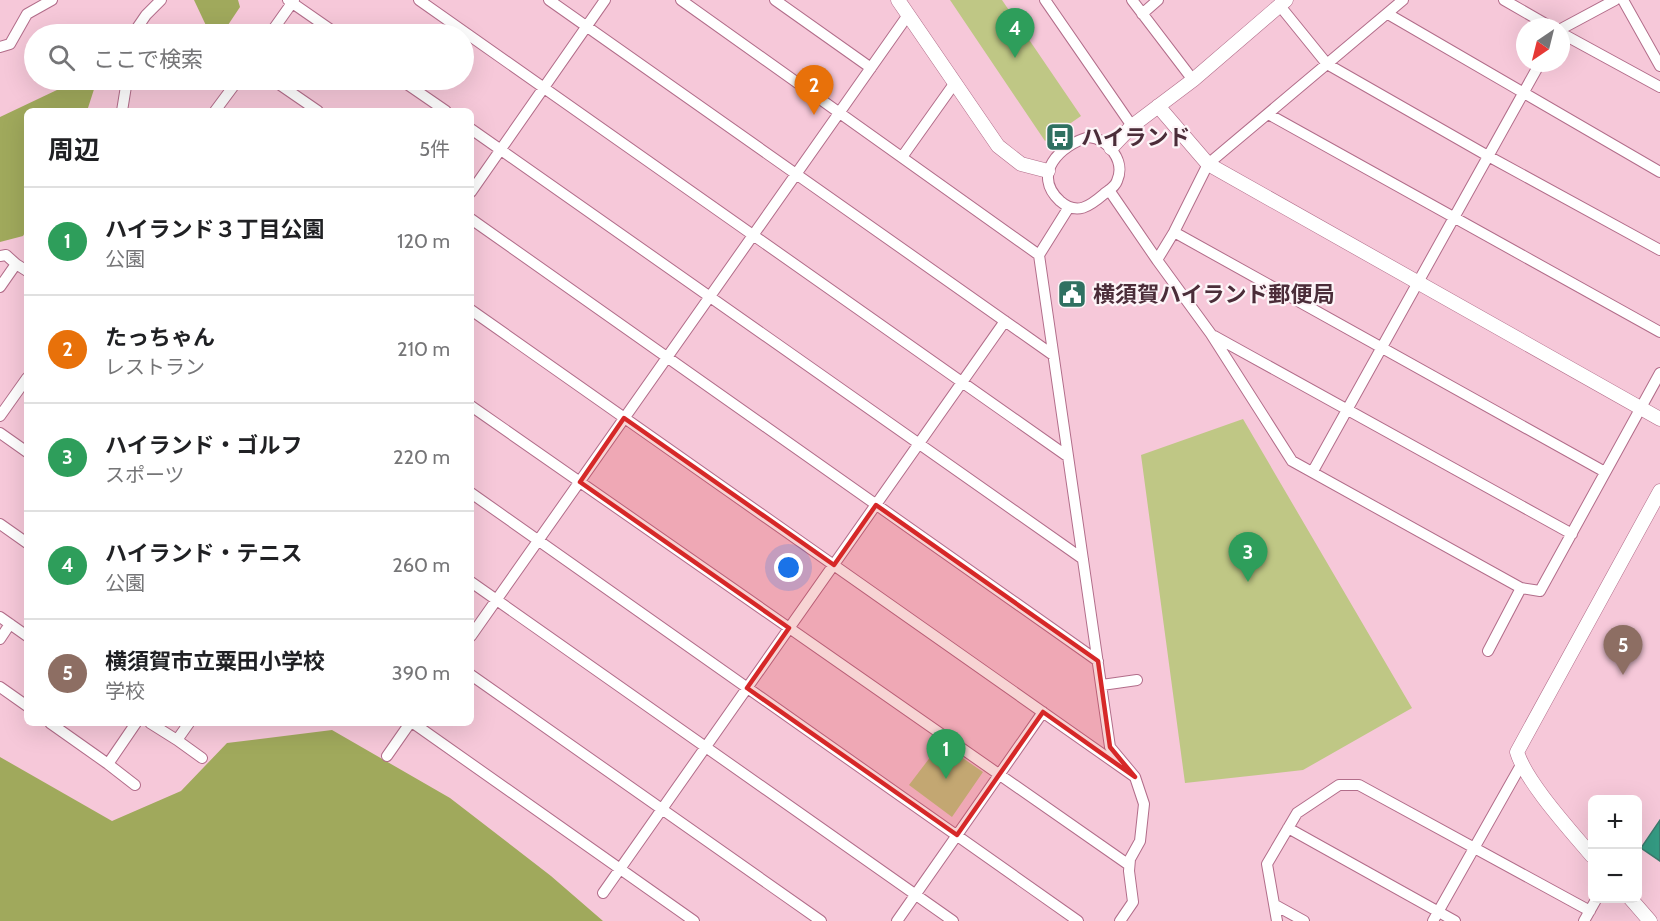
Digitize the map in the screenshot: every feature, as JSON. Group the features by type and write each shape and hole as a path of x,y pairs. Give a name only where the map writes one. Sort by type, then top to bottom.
{"street":[{"path":"0,47 10,44 27,14 52,0"},
{"path":"140,24 161,0"},
{"path":"419,0 453,24"},
{"path":"549,0 1053,355"},
{"path":"474,188 605,0"},
{"path":"681,0 1039,255"},
{"path":"775,0 871,68"},
{"path":"898,0 990,137 1006,154 1021,164 1048,171"},
{"path":"1045,0 1132,126"},
{"path":"1132,0 1193,80"},
{"path":"1142,14 1158,0"},
{"path":"1157,260 1174,232 1208,164 1270,115 1327,63 1388,15 1403,0"},
{"path":"1504,0 1535,18"},
{"path":"1570,26 1615,0"},
{"path":"1623,0 1660,66"},
{"path":"276,24 291,1 323,24"},
{"path":"1111,147 1132,126 1193,80 1283,3 1327,63 1488,156 1660,250"},
{"path":"474,632 908,15"},
{"path":"1388,15 1660,172"},
{"path":"1570,36 1660,87"},
{"path":"474,38 1067,456"},
{"path":"1313,471 1535,72"},
{"path":"902,157 954,84"},
{"path":"122,108 125,90"},
{"path":"217,108 231,90"},
{"path":"288,90 314,108"},
{"path":"416,90 442,108"},
{"path":"1158,106 1208,164 1660,419"},
{"path":"1270,115 1660,332"},
{"path":"474,131 1083,558"},
{"path":"1084,138 1093,138 1111,147 1118,162 1119,174 1117,183 1109,190 1085,208 1074,209 1056,196 1048,171 1050,164 1059,154 1084,138"},
{"path":"1109,190 1211,334 1292,461 1521,588 1540,591 1660,373"},
{"path":"1069,207 1039,255 1110,747 1135,777 1144,804 1140,841 1129,865 1133,902 1120,921"},
{"path":"474,221 1098,661"},
{"path":"1174,232 1605,472"},
{"path":"0,256 6,255 24,269"},
{"path":"0,287 16,264"},
{"path":"474,312 1135,777"},
{"path":"603,893 1005,321"},
{"path":"1211,334 1572,534"},
{"path":"0,416 24,382"},
{"path":"474,408 1129,865"},
{"path":"0,433 24,450"},
{"path":"1588,850 1521,765 1517,752 1660,491"},
{"path":"474,495 1078,921"},
{"path":"0,524 24,541"},
{"path":"474,584 953,921"},
{"path":"1488,651 1521,588"},
{"path":"0,617 24,634"},
{"path":"0,639 10,624"},
{"path":"474,677 821,921"},
{"path":"1102,685 1137,680"},
{"path":"0,687 24,704"},
{"path":"897,921 1043,712"},
{"path":"54,726 135,785"},
{"path":"108,764 134,726"},
{"path":"155,726 202,758"},
{"path":"177,740 187,726"},
{"path":"387,756 409,726"},
{"path":"415,726 694,921"},
{"path":"1435,916 1521,765"},
{"path":"1276,921 1267,864 1297,813 1339,785 1359,785 1475,848 1587,916"},
{"path":"1288,828 1435,916 1455,921"},
{"path":"1634,903 1650,921"},
{"path":"1275,905 1304,921"}],"highlighted area":[{"path":"624,418 834,565 876,505 1098,661 1110,747 1135,777 1043,712 957,835 747,688 789,628 580,482"}],"shaded area":[{"path":"194,0 238,0 240,7 229,24 205,24"},
{"path":"950,0 1002,0 1081,116 1045,141"},
{"path":"57,90 94,90 88,108 24,108 24,234 0,242 0,117"},
{"path":"1243,419 1412,708 1303,770 1185,783 1141,455"},
{"path":"332,730 450,798 551,876 603,921 0,921 0,757 112,821 181,791 227,743"},
{"path":"941,743 983,772 952,817 909,785"},
{"path":"1660,820 1660,861 1642,847"}],"place":[{"name":"ハイランド・テニス","path":"1015,58"},
{"name":"たっちゃん","path":"814,115"},
{"name":"ハイランド","path":"1060,137"},
{"name":"横須賀ハイランド郵便局","path":"1072,294"},
{"name":"ハイランド・ゴルフ","path":"1248,582"},
{"name":"横須賀市立粟田小学校","path":"1623,675"},
{"name":"ハイランド３丁目公園","path":"946,779"}]}
